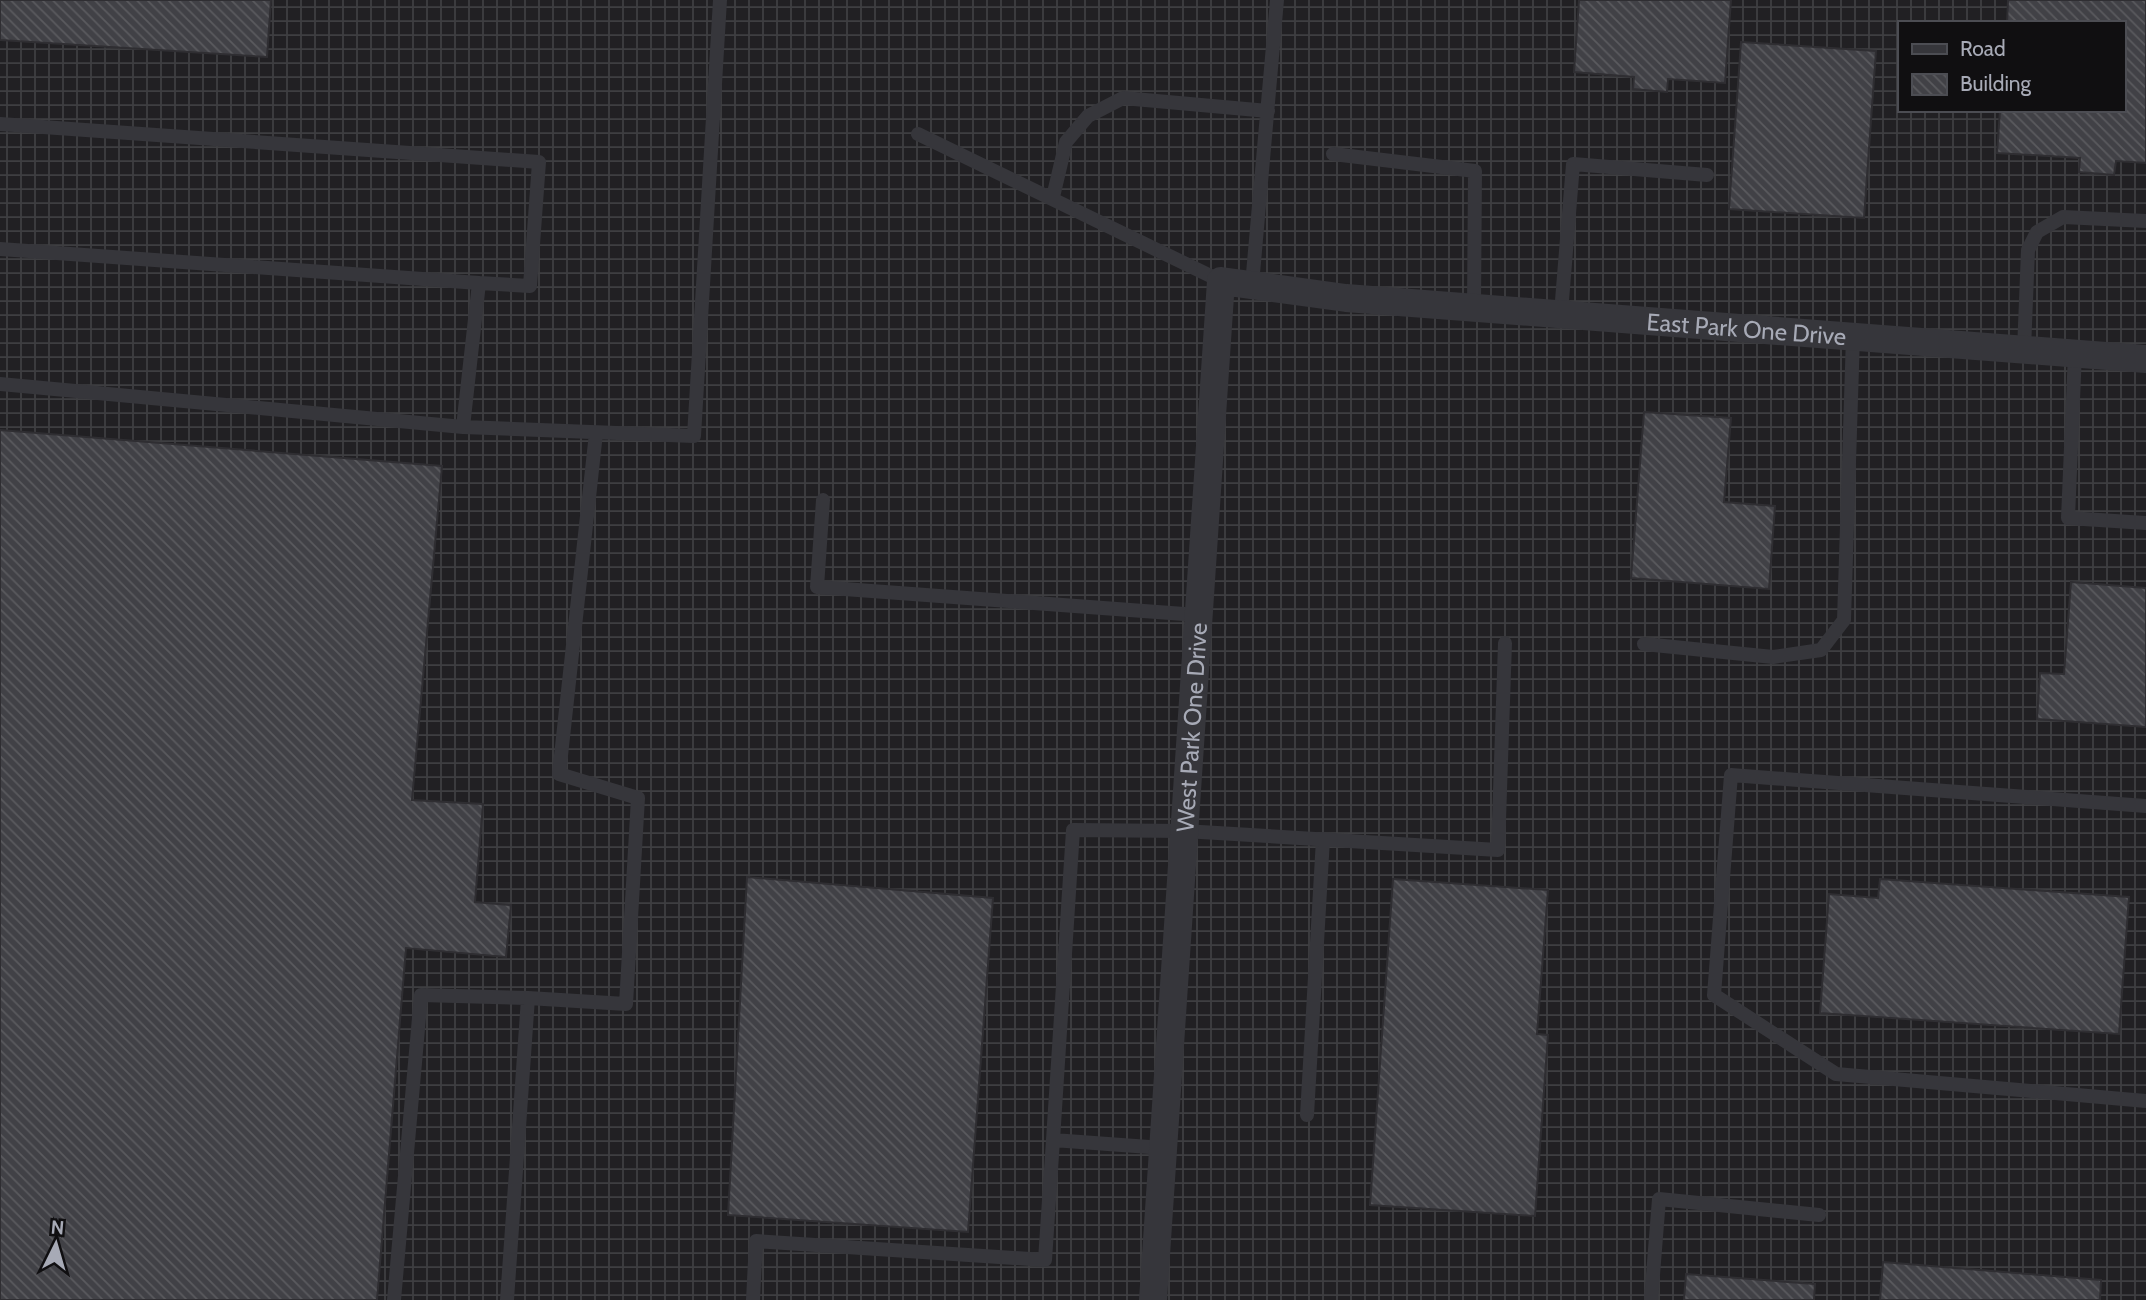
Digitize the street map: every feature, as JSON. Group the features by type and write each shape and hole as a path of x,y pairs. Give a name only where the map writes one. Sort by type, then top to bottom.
{"street":[{"path":"1221,281 1252,285"},
{"name":"West Park One Drive","path":"1153,1300 1221,281"},
{"name":"East Park One Drive","path":"1252,285 1346,298 2146,359"}],"lane":[{"path":"0,384 463,427 694,436 720,0"},
{"path":"1252,285 1278,0"},
{"path":"1053,197 1066,142 1088,116 1123,98 1268,111"},
{"path":"0,124 539,162 530,286 0,249"},
{"path":"918,134 1053,197 1221,281"},
{"path":"1333,154 1475,171 1474,308"},
{"path":"1561,313 1573,164 1707,175"},
{"path":"2025,350 2028,250 2037,232 2063,217 2146,221"},
{"path":"463,427 479,283"},
{"path":"1644,644 1773,656 1821,650 1844,620 1853,336"},
{"path":"2075,354 2068,518 2146,523"},
{"path":"394,1300 421,995 626,1004 638,798 559,774 596,433"},
{"path":"823,499 817,587 1198,615"},
{"path":"752,1300 756,1241 1045,1260 1073,830 1184,831 1498,850 1505,643"},
{"path":"2146,806 1731,775 1714,995 1836,1074 2146,1101"},
{"path":"1307,1115 1323,839"},
{"path":"507,1300 528,999"},
{"path":"1053,1140 1163,1148"},
{"path":"1651,1300 1659,1199 1819,1215"}],"shaded area":[{"path":"0,0 2146,0 2146,1300 0,1300"}],"building":[{"path":"0,0 271,0 267,57 0,40"},
{"path":"1579,0 1731,0 1725,83 1668,79 1667,92 1633,89 1634,77 1574,72"},
{"path":"2008,0 2146,0 2146,163 2116,161 2114,175 2079,172 2080,158 1997,153 2000,112 2125,112 2125,21 2007,21"},
{"path":"1741,42 1876,51 1864,218 1729,209"},
{"path":"1644,412 1731,418 1724,502 1775,506 1769,589 1631,578"},
{"path":"0,430 442,466 412,800 483,804 475,902 511,905 506,957 406,948 377,1300 0,1300"},
{"path":"2071,582 2146,588 2146,727 2037,719 2040,673 2064,674"},
{"path":"747,877 993,898 968,1232 728,1215"},
{"path":"1393,879 1548,890 1537,1034 1548,1035 1535,1216 1370,1205"},
{"path":"1880,879 2129,897 2119,1034 1820,1013 1829,894 1878,898"},
{"path":"1883,1262 2101,1280 2100,1300 1880,1300"},
{"path":"1686,1274 1815,1284 1814,1300 1684,1300"}]}
